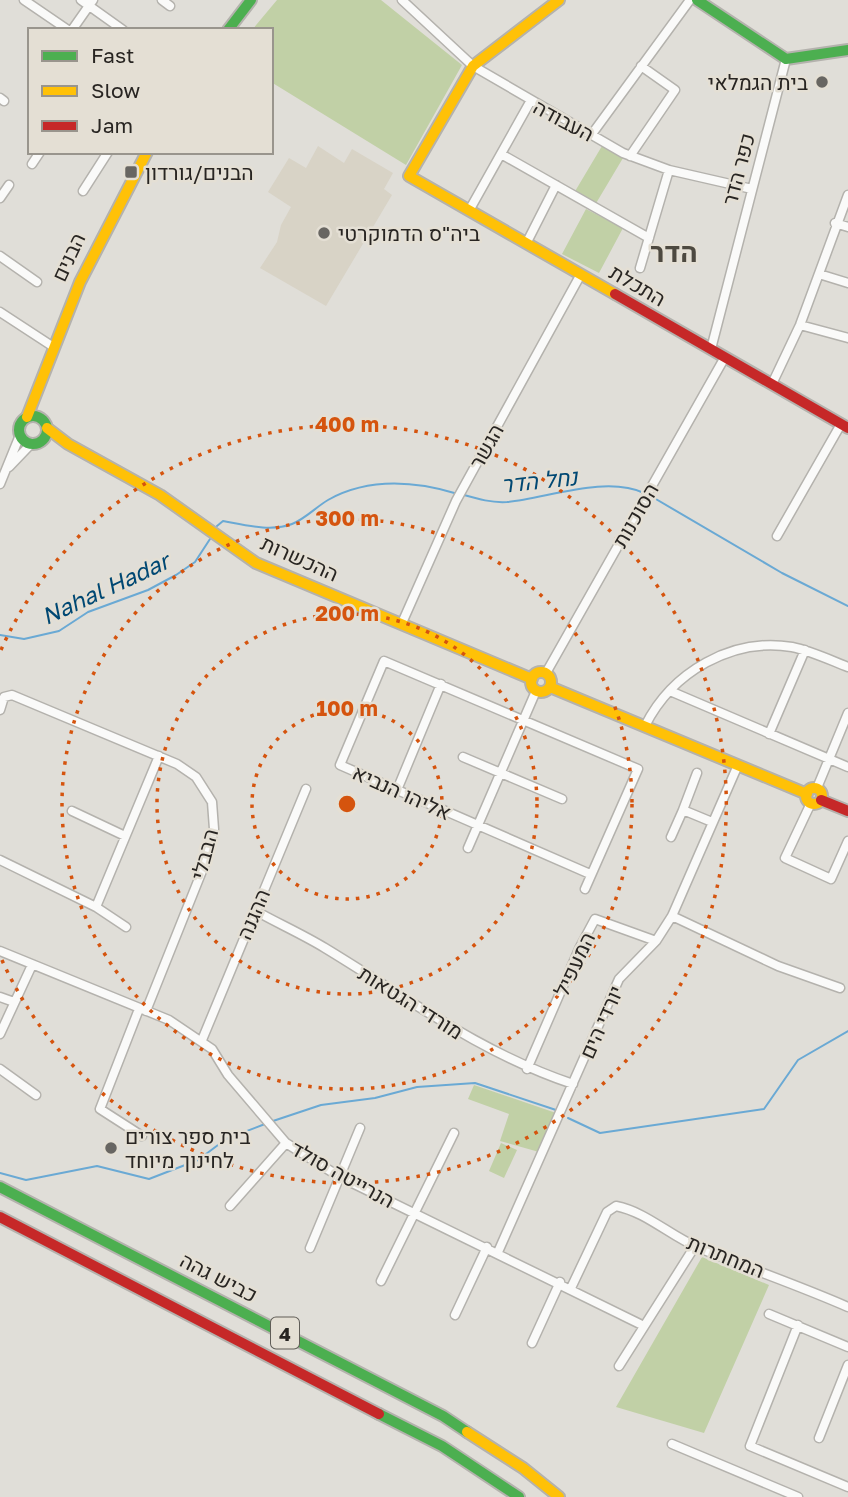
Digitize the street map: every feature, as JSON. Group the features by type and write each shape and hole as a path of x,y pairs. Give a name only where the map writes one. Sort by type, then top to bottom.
{"main road":[{"path":"230,28 251,0"},
{"path":"473,66 559,0"},
{"path":"697,0 786,59 848,50"},
{"name":"התכלת","path":"473,66 409,176 845,426"},
{"name":"הבנים","path":"27,417 52,345 99,236 146,154"},
{"name":"הבנים","path":"38,386 39,417"},
{"path":"27,417 39,417 47,428 37,442 20,435 20,424 27,417"},
{"name":"ההכשרות","path":"47,428 68,444 160,495 256,563 402,622 532,679"},
{"name":"ההכשרות","path":"37,442 68,444"},
{"path":"545,673 550,677 550,687 542,692 536,691 532,679 536,674 545,673"},
{"path":"550,687 848,811"},
{"name":"כביש גהה","path":"0,1187 443,1416 523,1468 559,1497"},
{"name":"4","path":"0,1217 442,1446 519,1497"}],"street":[{"path":"24,0 67,28"},
{"path":"162,0 170,6"},
{"name":"העבודה","path":"401,0 473,66 530,102 630,156 669,170 752,189"},
{"path":"592,134 690,0"},
{"path":"71,28 87,2 120,28"},
{"name":"כפר הדר","path":"711,349 786,59"},
{"path":"630,156 675,90 641,66"},
{"path":"470,209 530,102"},
{"path":"32,164 39,154"},
{"path":"83,191 107,154"},
{"path":"501,154 649,238"},
{"path":"640,268 669,170"},
{"path":"0,198 9,185"},
{"path":"527,242 556,185"},
{"path":"772,384 800,325 835,223 848,195"},
{"path":"835,223 848,227"},
{"path":"0,256 37,282"},
{"name":"הגשר","path":"402,622 456,501 581,274"},
{"path":"819,274 848,283"},
{"path":"0,312 52,345"},
{"path":"800,325 848,338"},
{"name":"הסוכנות","path":"545,673 725,357"},
{"path":"777,536 845,426"},
{"path":"2,479 20,435"},
{"path":"2,479 37,442"},
{"path":"645,726 670,691 694,670 727,653 759,646 805,650 848,667"},
{"path":"769,734 805,650"},
{"name":"אליהו הנביא","path":"384,660 522,718 638,769 590,874 340,765 384,660"},
{"path":"397,790 441,684"},
{"path":"468,848 522,718 536,691"},
{"path":"670,691 848,767"},
{"name":"הבבלי","path":"0,710 4,697 12,695 159,756 196,777 212,802 214,829 206,861 100,1109 142,1136"},
{"path":"848,713 785,858 831,879 848,841"},
{"path":"96,907 159,756"},
{"path":"463,757 562,799"},
{"name":"יורדי הים","path":"498,1252 619,979 656,941 672,916 738,765"},
{"path":"671,837 697,773"},
{"name":"ההגנה","path":"202,1040 306,789"},
{"path":"683,810 712,822"},
{"path":"72,811 125,836"},
{"path":"0,860 96,907 126,927"},
{"path":"585,889 590,874"},
{"name":"מורדי הגטאות","path":"254,910 323,946 432,1016 527,1069 573,1084"},
{"path":"672,916 778,967 840,988"},
{"name":"המעפיל","path":"527,1069 580,947 595,919 656,941"},
{"name":"הנרייטה סולד","path":"0,951 169,1020 202,1040 286,1143 340,1177 561,1282 642,1325"},
{"path":"0,1034 32,965"},
{"path":"0,996 14,1002"},
{"path":"0,1069 36,1095"},
{"path":"310,1248 360,1128"},
{"path":"381,1281 454,1133"},
{"path":"230,1206 286,1143"},
{"name":"המחתרות","path":"571,1287 607,1212 616,1206 639,1213 695,1246 783,1278 848,1307"},
{"path":"620,1366 642,1325 695,1246"},
{"path":"455,1315 487,1247"},
{"path":"532,1343 561,1282"},
{"path":"769,1314 848,1348"},
{"path":"798,1325 750,1446 848,1487"},
{"path":"819,1438 848,1365"},
{"path":"672,1444 798,1497"}],"shaded area":[{"name":"ביה\"ס הדמוקרטי","path":"318,146 344,163 352,149 393,173 384,189 392,195 326,306 260,268 277,242 281,225 291,207 268,192 289,158 306,168"}],"green space":[{"path":"277,0 381,0 462,65 406,165 273,83 273,28 254,28"},
{"path":"602,146 623,158 595,205 574,193"},
{"path":"586,209 623,228 599,273 562,254"},
{"path":"474,1085 556,1113 539,1152 500,1141 509,1114 468,1099"},
{"path":"501,1143 517,1150 504,1178 489,1171"},
{"path":"702,1257 769,1285 704,1433 616,1407"}],"waterway":[{"name":"נחל הדר","path":"217,526 223,521 258,527 284,526 297,522 328,500 376,485 409,484 458,494"},
{"name":"נחל הדר","path":"464,495 501,502 594,487 629,488 644,493"},
{"name":"נחל הדר","path":"649,495 782,573 848,606"},
{"name":"Nahal Hadar","path":"0,635 24,639 59,631 88,612 148,590 176,575 195,562 210,539"},
{"path":"568,1118 600,1133 764,1109 798,1060 848,1031"},
{"path":"273,1121 321,1105 375,1098 417,1087 475,1083 556,1110"},
{"path":"0,1173 26,1180 97,1166 149,1179 198,1160 226,1139 265,1124"}],"traffic: fast":[{"path":"230,28 251,0"},
{"path":"697,0 786,59 848,50"},
{"path":"33,416 43,420 47,430 43,440 33,444 23,440 19,430 23,420 33,416"},
{"path":"0,1187 443,1416 467,1432"},
{"path":"379,1414 442,1446 519,1497"}],"traffic: slow":[{"path":"559,0 473,66 409,176 615,294"},
{"path":"27,417 80,282 146,154"},
{"path":"47,428 68,444 160,495 256,563 532,679"},
{"path":"541,672 548,675 551,682 548,689 541,692 534,689 531,682 534,675 541,672"},
{"path":"550,687 807,794"},
{"path":"814,788 820,790 822,796 820,802 814,804 808,802 806,796 808,790 814,788"},
{"path":"467,1432 523,1468 559,1497"}],"traffic: jam":[{"path":"615,294 848,428"},
{"path":"821,800 848,811"},
{"path":"0,1217 379,1414"}],"place":[{"name":"בית הגמלאי","path":"822,82"},
{"name":"הבנים/גורדון","path":"131,172"},
{"name":"ביה\"ס הדמוקרטי","path":"324,233"},
{"name":"בית ספר צורים לחינוך מיוחד","path":"111,1148"}],"district":[{"name":"הדר","path":"674,251"}]}
